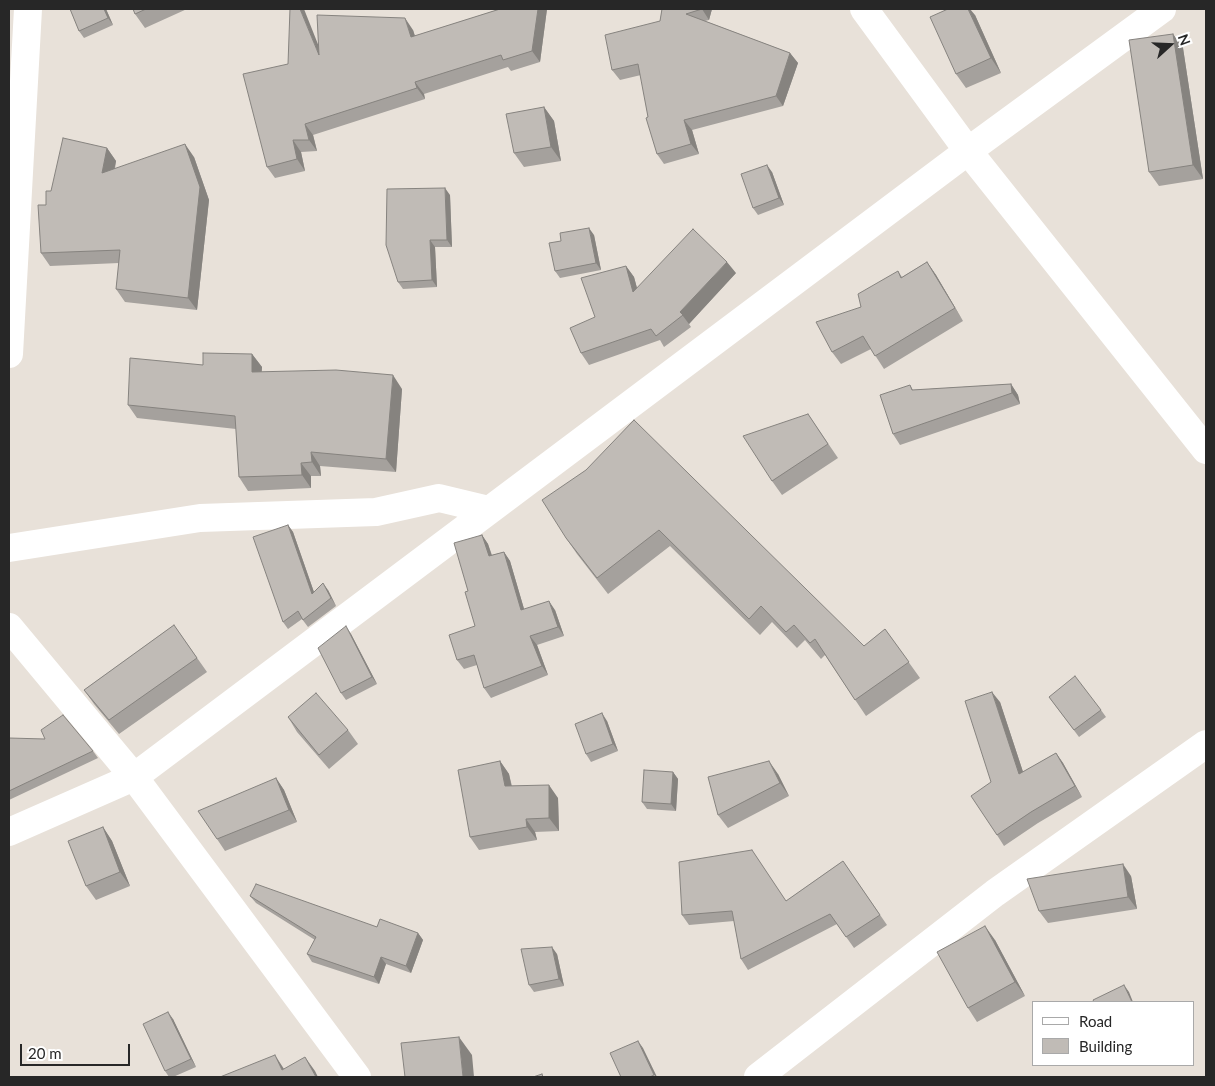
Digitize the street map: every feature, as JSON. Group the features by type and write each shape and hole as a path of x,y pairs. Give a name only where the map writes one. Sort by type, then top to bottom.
{"street":[{"path":"9,354 28,9"},
{"path":"864,9 968,152 1206,450"},
{"path":"9,832 134,777 968,152 1162,9"},
{"path":"9,548 200,518 376,512 439,498 489,510"},
{"path":"9,627 134,777 357,1077"},
{"path":"758,1077 995,893 1206,744"}],"building":[{"path":"70,9 104,9 108,18 79,31"},
{"path":"133,9 146,9 135,14"},
{"path":"290,9 300,9 319,55 317,15 405,18 411,37 500,9 538,9 532,51 503,60 501,55 415,82 417,88 305,124 309,140 293,140 297,159 267,167 243,74 288,64"},
{"path":"662,9 702,9 686,14 790,53 776,96 684,120 691,144 657,154 646,118 648,117 638,64 612,70 605,35 660,21"},
{"path":"948,9 968,9 991,58 956,74 930,17"},
{"path":"1173,34 1193,165 1149,172 1129,40"},
{"path":"544,107 551,147 514,153 506,114"},
{"path":"63,138 107,148 102,173 185,144 200,187 188,298 116,289 120,250 41,253 38,205 46,205 46,191 51,191"},
{"path":"767,165 779,198 753,208 741,174"},
{"path":"445,188 447,240 430,240 432,280 398,282 386,245 387,189"},
{"path":"589,228 596,263 555,271 549,243 561,241 560,233"},
{"path":"693,229 727,262 680,312 683,315 656,336 651,329 581,353 570,328 595,317 581,278 626,266 633,292"},
{"path":"927,262 955,308 875,356 863,336 832,352 816,322 861,307 858,294 898,271 901,278"},
{"path":"203,353 252,354 252,372 336,370 393,375 386,459 311,452 312,462 301,463 302,475 239,477 235,416 128,405 130,358 203,365"},
{"path":"1011,384 1012,393 893,434 880,395 910,385 912,390"},
{"path":"808,414 828,444 772,481 743,436"},
{"path":"634,420 864,646 885,629 909,662 855,700 815,639 810,643 794,625 786,632 761,606 749,619 659,530 597,578 566,538 542,500 586,470"},
{"path":"288,525 312,594 323,583 331,598 303,620 298,611 283,622 253,537"},
{"path":"482,535 489,556 504,552 521,610 549,601 558,627 530,636 542,666 484,688 474,655 457,660 449,635 475,626 465,592 468,591 454,543"},
{"path":"174,625 197,658 109,720 84,690"},
{"path":"346,626 372,677 341,693 318,648"},
{"path":"1075,676 1101,710 1074,730 1049,697"},
{"path":"992,692 1019,774 1056,753 1075,786 997,835 971,796 991,782 965,701"},
{"path":"316,693 348,730 319,755 288,717"},
{"path":"602,713 613,744 586,754 575,724"},
{"path":"63,715 93,751 9,791 9,738 45,739 41,730"},
{"path":"500,761 505,786 549,785 549,818 526,819 527,827 470,837 458,770"},
{"path":"769,761 780,783 718,815 708,777"},
{"path":"644,770 673,772 671,804 642,802"},
{"path":"276,778 289,810 217,839 198,811"},
{"path":"103,827 120,872 86,886 68,841"},
{"path":"752,850 786,901 843,861 880,915 846,937 830,914 741,959 732,911 682,915 679,862"},
{"path":"1123,864 1128,897 1039,911 1027,879"},
{"path":"256,884 377,927 380,919 418,933 406,966 381,957 374,977 307,954 316,937 250,896"},
{"path":"985,926 1015,982 968,1008 937,952"},
{"path":"552,947 559,979 529,985 521,949"},
{"path":"1124,985 1132,1001 1094,1001"},
{"path":"168,1012 191,1059 165,1071 143,1024"},
{"path":"459,1037 463,1077 405,1077 401,1043"},
{"path":"638,1041 654,1075 650,1077 621,1077 610,1053"},
{"path":"275,1055 282,1070 305,1057 316,1077 220,1077"}]}
